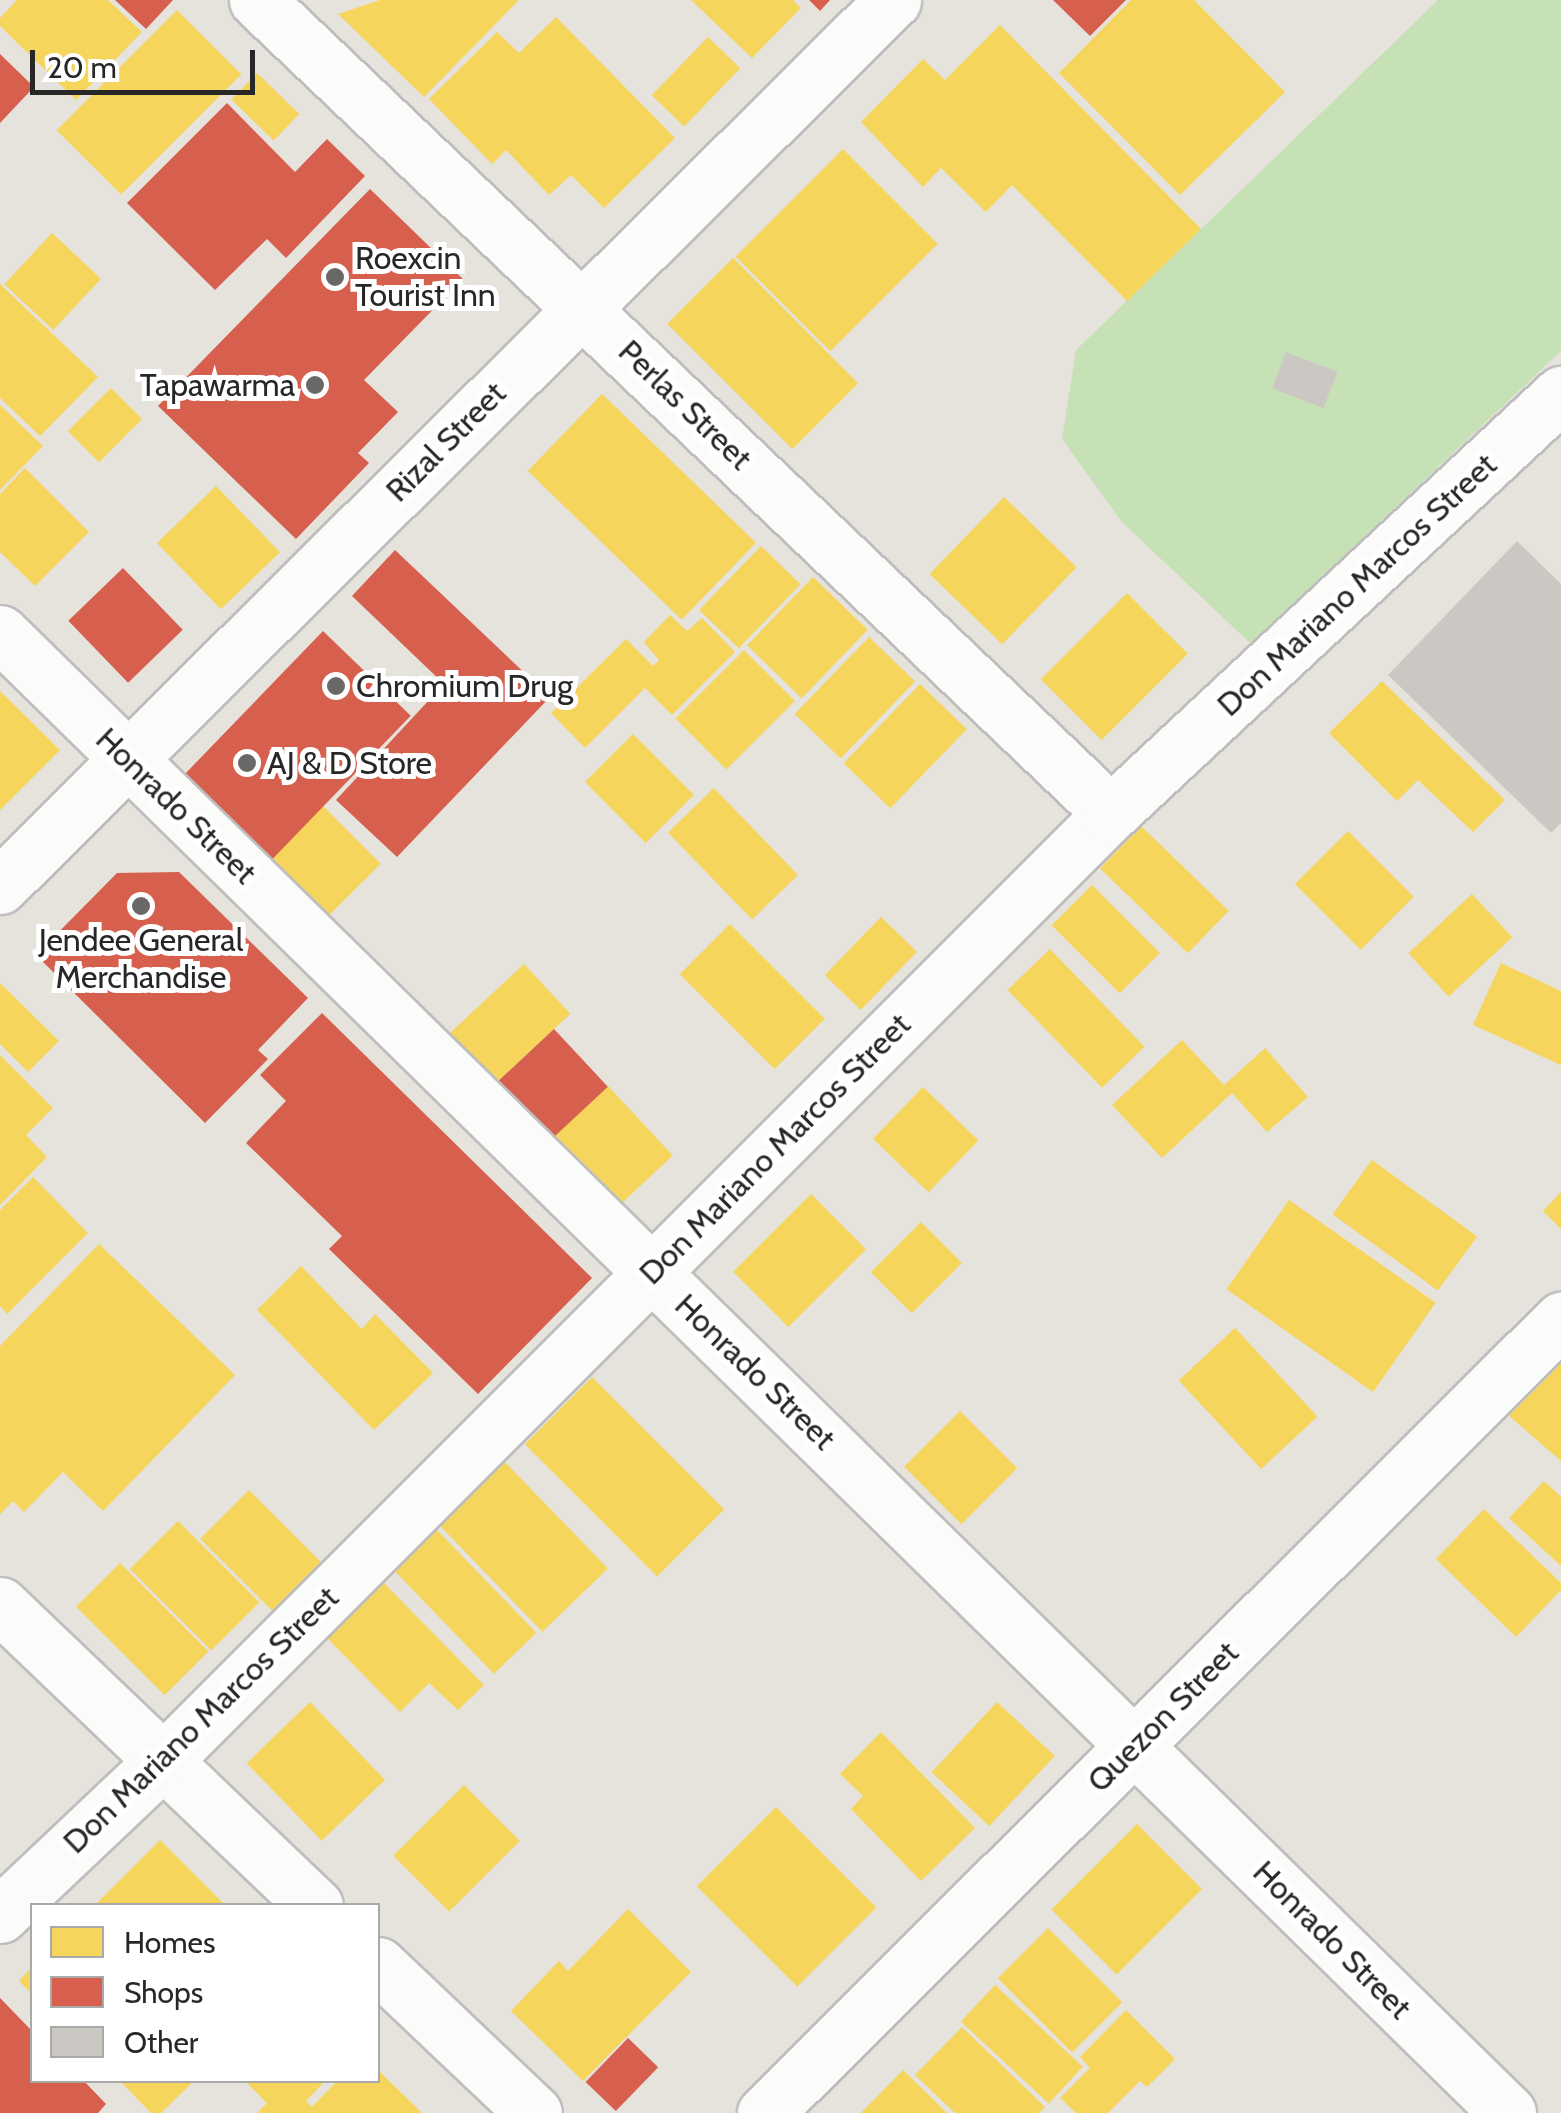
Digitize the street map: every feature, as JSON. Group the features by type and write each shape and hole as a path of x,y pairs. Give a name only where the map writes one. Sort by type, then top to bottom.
{"street":[{"name":"Perlas Street","path":"257,0 1111,813"},
{"name":"Rizal Street","path":"0,886 893,0"},
{"name":"Don Mariano Marcos Street","path":"0,1915 163,1761 1111,813 1561,394"},
{"name":"Honrado Street","path":"0,633 1508,2113"},
{"name":"Quezon Street","path":"765,2113 1561,1320"},
{"path":"0,1604 312,1903"},
{"path":"380,1967 534,2113"}],"green space":[{"path":"1438,0 1561,0 1561,351 1251,644 1122,522 1062,439 1076,350"}],"building: Homes":[{"path":"17,0 108,0 142,32 76,100 0,26 0,18"},
{"path":"380,0 519,0 424,97 338,14"},
{"path":"691,0 793,0 801,8 752,58"},
{"path":"1131,0 1194,0 1285,92 1180,195 1059,73"},
{"path":"177,10 241,74 121,195 57,130"},
{"path":"556,17 675,138 604,208 571,175 549,195 506,150 492,164 429,99 497,32 519,53"},
{"path":"1000,25 1201,229 1127,301 1012,185 986,212 941,168 923,187 861,122 923,59 945,80"},
{"path":"708,37 740,68 684,127 652,95"},
{"path":"257,73 299,114 274,141 231,100"},
{"path":"843,149 938,244 830,351 736,256"},
{"path":"52,233 101,279 53,330 4,284"},
{"path":"733,258 858,383 792,449 667,324"},
{"path":"0,284 98,377 40,436 0,398"},
{"path":"111,388 142,419 99,462 68,431"},
{"path":"602,394 756,543 682,620 528,471"},
{"path":"0,405 43,446 0,490"},
{"path":"25,468 89,532 35,586 0,552 0,494"},
{"path":"216,486 280,552 221,609 157,543"},
{"path":"1004,497 1077,567 1002,644 930,574"},
{"path":"761,546 801,584 739,648 699,610"},
{"path":"813,577 868,630 802,698 747,645"},
{"path":"1127,593 1188,654 1102,740 1041,679"},
{"path":"670,615 687,631 702,618 735,652 672,715 645,688 585,748 551,713 626,639 653,666 659,660 644,642"},
{"path":"869,637 915,681 841,758 795,714"},
{"path":"744,650 795,701 726,770 675,719"},
{"path":"1382,681 1505,800 1473,832 1418,780 1397,801 1329,733"},
{"path":"920,684 967,729 890,808 844,763"},
{"path":"0,691 60,750 0,810"},
{"path":"633,734 694,795 646,843 585,782"},
{"path":"714,788 798,875 752,919 668,832"},
{"path":"322,805 381,864 316,928 258,869"},
{"path":"1141,826 1229,911 1188,953 1100,868"},
{"path":"1348,831 1414,897 1361,950 1295,884"},
{"path":"1092,885 1160,953 1120,993 1052,925"},
{"path":"1472,894 1512,937 1449,996 1408,953"},
{"path":"881,917 917,952 861,1010 825,975"},
{"path":"730,924 825,1019 775,1069 680,974"},
{"path":"1050,949 1144,1047 1102,1088 1008,990"},
{"path":"1501,963 1561,991 1561,1065 1473,1025"},
{"path":"524,964 570,1014 477,1101 430,1051"},
{"path":"0,983 59,1041 28,1072 0,1044"},
{"path":"1182,1040 1224,1085 1265,1048 1308,1097 1267,1132 1232,1093 1162,1158 1112,1105"},
{"path":"0,1055 53,1108 26,1135 47,1157 0,1205"},
{"path":"608,1086 673,1155 597,1226 533,1156"},
{"path":"923,1087 978,1140 928,1192 873,1139"},
{"path":"1372,1160 1477,1236 1438,1291 1333,1214"},
{"path":"33,1177 88,1233 7,1314 0,1306 0,1210"},
{"path":"1561,1192 1561,1229 1543,1211"},
{"path":"811,1194 866,1249 788,1327 733,1272"},
{"path":"1289,1200 1436,1303 1373,1392 1226,1289"},
{"path":"921,1222 962,1263 912,1313 871,1272"},
{"path":"99,1244 235,1375 103,1511 63,1472 24,1512 13,1501 0,1514 0,1346"},
{"path":"301,1266 362,1329 375,1314 433,1373 374,1430 257,1310"},
{"path":"1235,1328 1318,1416 1261,1469 1179,1381"},
{"path":"1561,1352 1561,1461 1507,1414"},
{"path":"592,1377 724,1509 657,1576 525,1444"},
{"path":"960,1411 1017,1468 961,1524 904,1467"},
{"path":"503,1460 608,1569 542,1632 438,1523"},
{"path":"1544,1481 1561,1497 1561,1566 1509,1518"},
{"path":"249,1490 322,1563 273,1612 200,1539"},
{"path":"1484,1509 1561,1583 1561,1590 1516,1637 1436,1559"},
{"path":"178,1521 259,1602 211,1650 130,1569"},
{"path":"437,1530 536,1633 494,1674 395,1571"},
{"path":"120,1563 208,1651 165,1695 76,1607"},
{"path":"376,1575 484,1685 458,1710 429,1683 400,1712 320,1631"},
{"path":"310,1702 385,1780 322,1841 247,1763"},
{"path":"997,1702 1055,1756 989,1826 932,1772"},
{"path":"881,1732 975,1828 921,1881 851,1809 863,1796 840,1774"},
{"path":"464,1785 520,1841 449,1912 393,1856"},
{"path":"776,1807 876,1907 797,1987 697,1886"},
{"path":"1137,1824 1202,1889 1116,1975 1051,1910"},
{"path":"160,1840 223,1903 97,1903"},
{"path":"628,1909 691,1972 583,2081 511,2011 559,1961 568,1971"},
{"path":"1048,1928 1122,2002 1072,2052 998,1978"},
{"path":"30,1969 30,1992 19,1981"},
{"path":"995,1985 1083,2067 1049,2103 961,2022"},
{"path":"1126,2010 1175,2059 1147,2087 1140,2081 1108,2113 1076,2113 1060,2098 1090,2068 1080,2057"},
{"path":"962,2027 1045,2107 1039,2113 955,2113 915,2075"},
{"path":"903,2070 947,2113 861,2113"},
{"path":"380,2072 422,2113 257,2113 267,2103 247,2083 323,2083 306,2101 312,2107 335,2083 380,2083"},
{"path":"122,2083 192,2083 161,2113 151,2113"}],"building: Shops":[{"path":"115,0 173,0 146,29"},
{"path":"809,0 830,0 820,11"},
{"path":"1053,0 1126,0 1090,36"},
{"path":"0,54 34,87 0,123"},
{"path":"227,103 295,172 327,139 365,176 286,258 267,239 215,290 127,203"},
{"path":"370,189 463,279 364,380 398,412 358,453 369,463 296,539 158,406"},
{"path":"395,550 550,697 397,857 336,800 444,684 352,596"},
{"path":"123,568 183,630 128,683 68,621"},
{"path":"323,631 411,716 261,871 173,786"},
{"path":"179,872 308,998 258,1050 268,1059 205,1123 36,955 117,873"},
{"path":"322,1013 592,1278 478,1394 329,1249 342,1236 246,1143 286,1101 260,1075"},
{"path":"554,1029 608,1087 533,1157 479,1099"},
{"path":"0,1998 30,2029 30,2083 86,2083 106,2104 98,2113 0,2113"},
{"path":"628,2038 658,2067 616,2111 586,2082"}],"building: Other":[{"path":"1286,352 1337,372 1323,408 1272,388"},
{"path":"1517,541 1561,584 1561,823 1551,833 1388,675"}],"place":[{"name":"Roexcin Tourist Inn","path":"335,277"},
{"name":"Tapawarma","path":"315,385"},
{"name":"Chromium Drug","path":"336,686"},
{"name":"AJ & D Store","path":"247,763"},
{"name":"Jendee General Merchandise","path":"141,906"}]}
